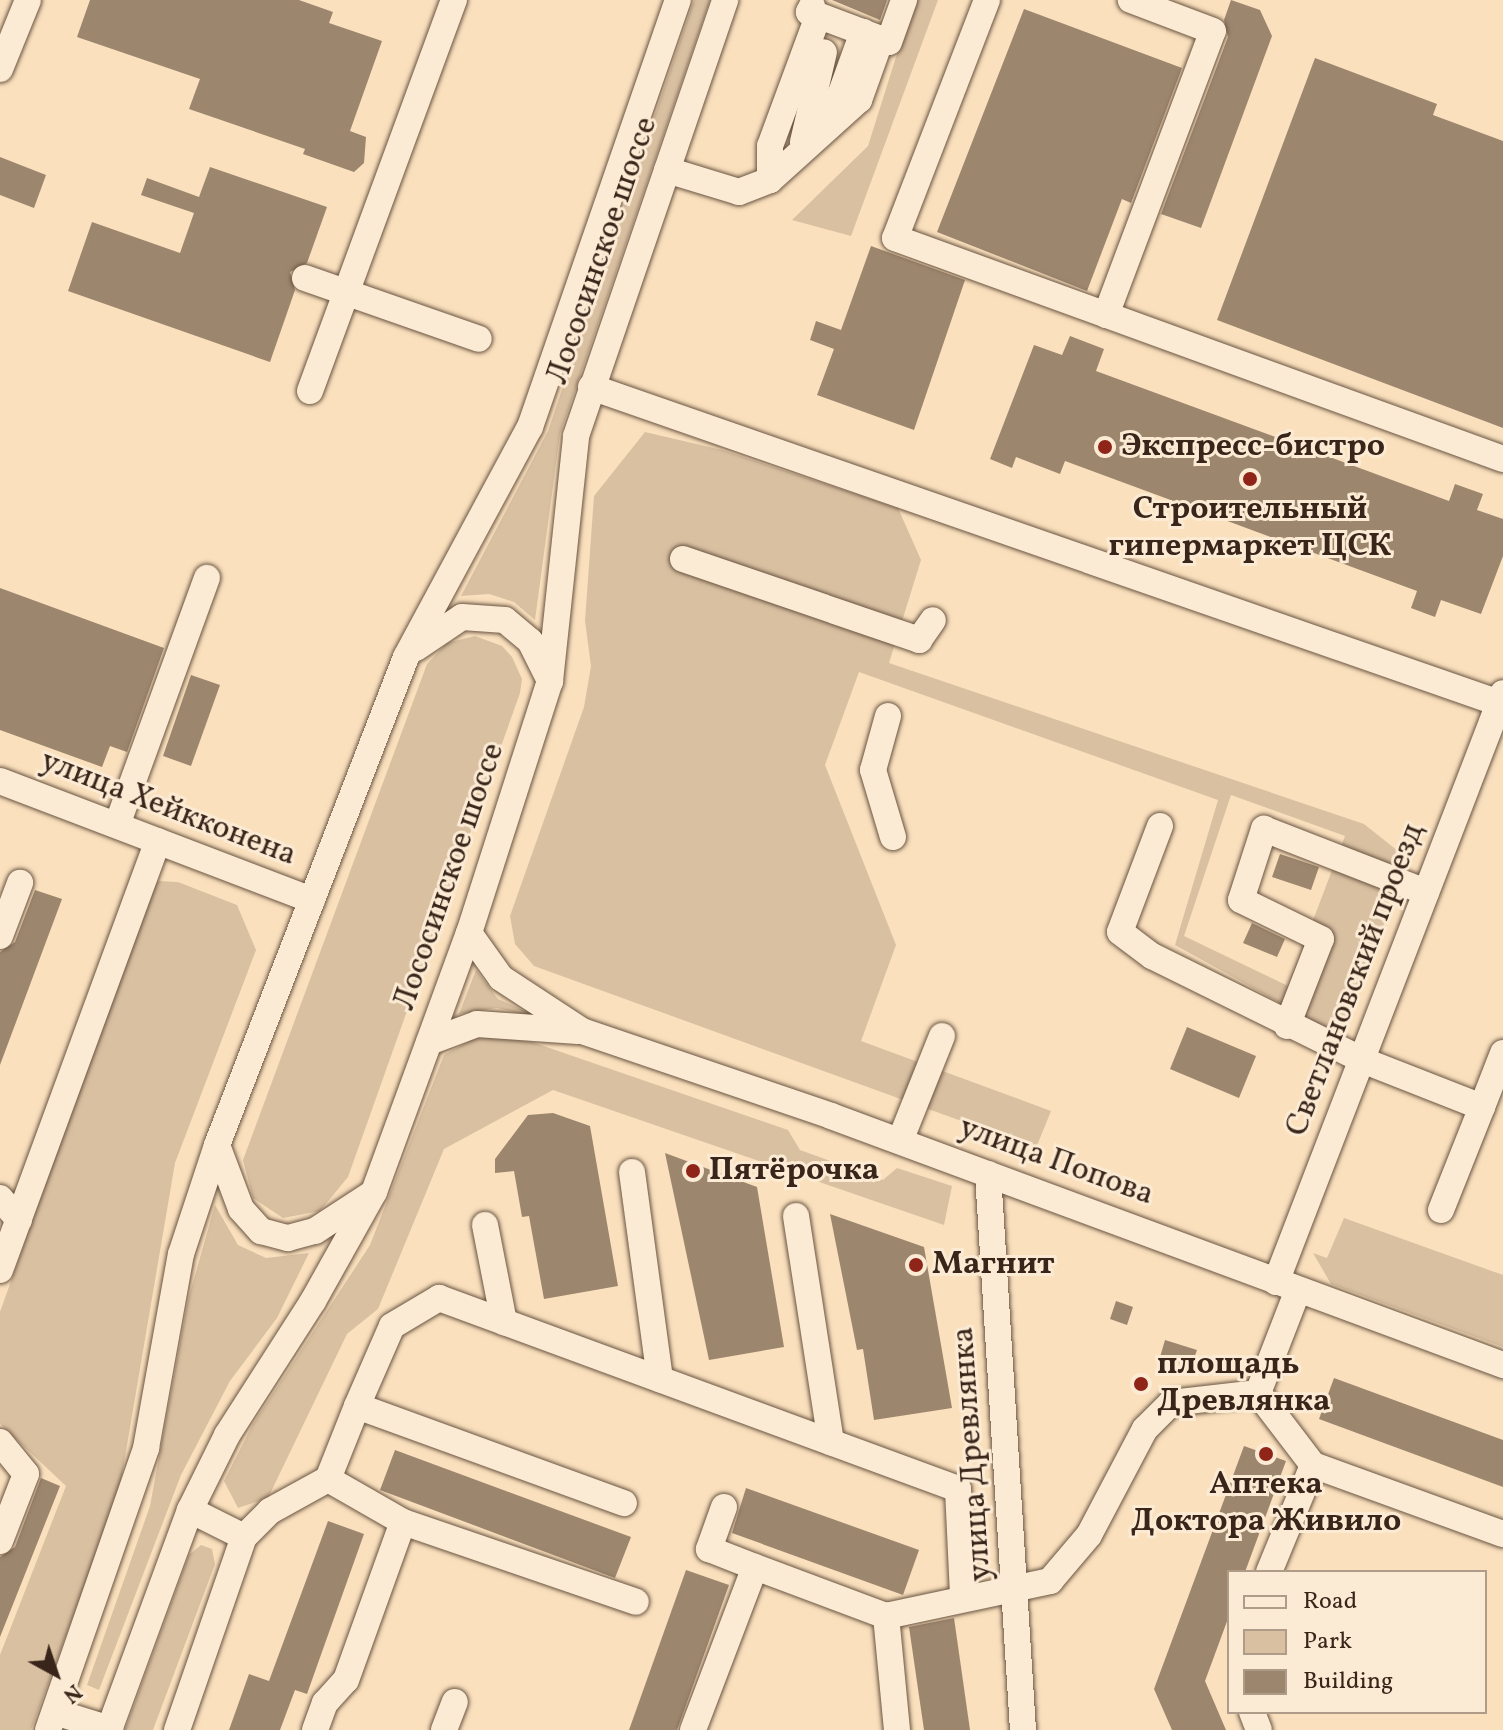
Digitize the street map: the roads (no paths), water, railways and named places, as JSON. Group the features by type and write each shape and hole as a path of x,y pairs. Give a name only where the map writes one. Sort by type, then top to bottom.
{"street":[{"path":"0,69 28,0"},
{"path":"310,391 454,0"},
{"name":"Лососинское шоссе","path":"52,1721 146,1448 181,1254 217,1145 406,657 530,427 678,0"},
{"name":"Лососинское шоссе","path":"110,1729 190,1510 227,1435 313,1301 374,1192 469,933 550,681 576,436 725,0"},
{"path":"822,12 889,42 904,0"},
{"path":"987,0 895,238 1503,459"},
{"path":"1106,315 1213,31 1131,0"},
{"path":"770,180 770,146 822,12"},
{"path":"801,153 822,12"},
{"path":"667,170 739,192 770,180 859,100 872,36"},
{"path":"305,278 479,339"},
{"path":"591,387 1501,698"},
{"path":"683,559 919,640 933,620"},
{"path":"117,825 207,578"},
{"path":"406,657 450,621 492,617 505,620 530,641 550,681"},
{"name":"Светлановский проезд","path":"1258,1393 1287,1286 1362,1060 1501,698"},
{"path":"888,716 873,770 893,837"},
{"name":"улица Хейкконена","path":"0,781 312,900"},
{"path":"1160,826 1120,932 1152,956 1287,1026 1362,1060 1482,1107"},
{"path":"1287,1026 1321,939 1241,900 1264,829 1426,892"},
{"path":"0,1270 158,841"},
{"path":"0,936 20,883"},
{"name":"улица Попова","path":"469,933 501,978 582,1031 900,1141 1503,1365"},
{"name":"улица Попова","path":"429,1042 477,1024 582,1031"},
{"path":"900,1141 942,1036"},
{"path":"1441,1210 1503,1053"},
{"path":"217,1145 241,1209 261,1231 288,1238 315,1231 374,1192"},
{"path":"632,1172 660,1379"},
{"name":"улица Древлянка","path":"988,1174 1023,1730"},
{"path":"0,1198 19,1220"},
{"path":"796,1216 831,1442"},
{"path":"485,1225 504,1322"},
{"path":"177,1730 244,1537 270,1511 328,1479 392,1326 439,1298 958,1489 963,1597"},
{"path":"724,1507 709,1549 886,1616 963,1597 1050,1581 1089,1535 1145,1429 1171,1403 1258,1393 1313,1465 1503,1534"},
{"path":"357,1406 624,1503"},
{"path":"0,1442 26,1474 0,1541"},
{"path":"1270,1570 1313,1465"},
{"path":"328,1479 403,1522 636,1602"},
{"path":"190,1510 244,1537"},
{"path":"315,1730 325,1703 346,1680 403,1522"},
{"path":"693,1730 755,1567"},
{"path":"886,1616 897,1730"},
{"path":"444,1730 455,1702"},
{"path":"52,1721 110,1729"}],"place":[{"name":"Экспресс-бистро","path":"1105,447"},
{"name":"Строительный гипермаркет ЦСК","path":"1250,479"},
{"name":"Пятёрочка","path":"693,1171"},
{"name":"Магнит","path":"916,1265"},
{"name":"площадь Древлянка","path":"1141,1384"},
{"name":"Аптека Доктора Живило","path":"1266,1454"}]}
